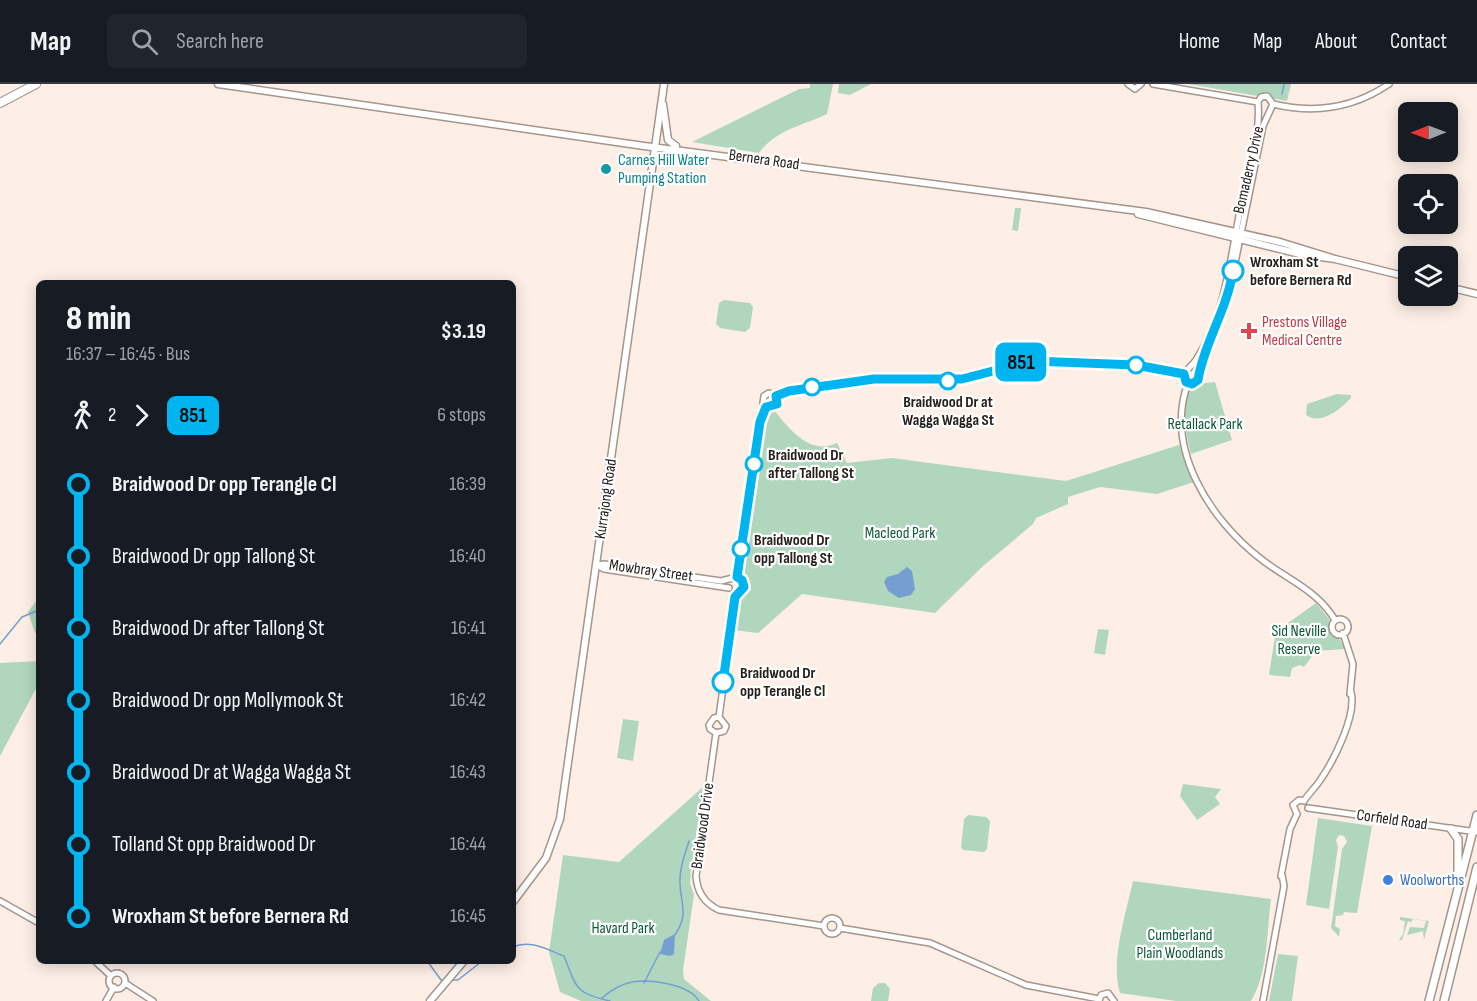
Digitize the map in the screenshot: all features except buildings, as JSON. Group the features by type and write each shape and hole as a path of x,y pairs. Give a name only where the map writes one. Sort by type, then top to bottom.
{"highway":[{"path":"0,103 36,84"}],"main road":[{"name":"Bernera Road","path":"218,84 1132,212 1326,254 1335,259 1398,275"},
{"name":"Kurrajong Road","path":"516,898 541,867 557,830 597,565 664,84"},
{"path":"662,100 668,140 679,148"},
{"path":"1458,290 1476,294"},
{"path":"1439,960 1475,832 1477,815"},
{"path":"1429,1001 1459,866 1458,839 1451,829"},
{"path":"1444,1001 1477,867"},
{"path":"430,1000 461,964"}],"street":[{"path":"1128,84 1135,89 1141,84"},
{"path":"1153,84 1258,105 1268,110 1273,104"},
{"path":"1258,105 1261,97 1267,96 1273,104 1304,110 1331,108 1375,94 1389,84"},
{"name":"Bomaderry Drive","path":"1236,235 1260,123 1258,105"},
{"name":"Bomaderry Drive","path":"1236,235 1268,110"},
{"path":"1184,374 1205,343 1224,296 1236,235"},
{"path":"1188,383 1197,381 1198,373 1228,297 1236,235"},
{"path":"776,396 789,391 874,379 962,379 1032,361 1136,365 1184,374"},
{"path":"1190,368 1198,373"},
{"path":"1184,374 1188,383 1181,402 1181,421 1191,469 1204,498 1261,559 1310,590 1335,620"},
{"path":"766,407 762,401 765,394 771,393 776,396"},
{"path":"766,407 775,406 776,396"},
{"path":"736,593 729,588 734,578 760,422 766,407"},
{"name":"Mowbray Street","path":"597,565 604,564 721,581 734,578"},
{"name":"Mowbray Street","path":"597,565 604,569 729,588"},
{"path":"719,717 736,593 744,587 742,580 734,578"},
{"path":"1335,620 1341,619 1346,622 1348,627 1343,633"},
{"path":"1335,620 1332,626 1334,631 1343,633"},
{"path":"1297,814 1293,808 1294,803 1304,801 1333,759 1351,710 1353,664 1343,633"},
{"path":"719,717 723,719 726,726 724,731 716,733 710,729 710,724 711,720 719,717"},
{"name":"Braidwood Drive","path":"716,733 696,876 700,894 710,905 724,911 824,926"},
{"path":"1297,814 1304,814 1308,808 1304,801"},
{"name":"Corfield Road","path":"1308,808 1475,832"},
{"path":"1263,1001 1272,959 1290,829 1297,814"},
{"path":"0,900 36,921"},
{"path":"840,928 838,921 831,919 824,926 831,934 840,928 930,944 1026,985 1099,1000 1108,993 1114,1001"},
{"path":"98,964 111,976"},
{"path":"111,976 122,974 125,983 153,1001"},
{"path":"111,976 110,981 114,987 120,988 125,983"},
{"path":"106,1001 114,987"}],"green space":[{"path":"810,84 833,84 827,114 782,133 759,153 692,142 799,89 810,88"},
{"path":"839,84 871,84 850,95 838,93"},
{"path":"1188,84 1291,84 1287,101"},
{"path":"1015,208 1021,208 1018,231 1012,230"},
{"path":"724,300 750,303 753,307 750,328 745,332 720,328 716,324 719,303"},
{"name":"Retallack Park","path":"1215,382 1232,440 1191,454 1184,417 1186,398 1196,385"},
{"path":"1337,394 1351,395 1351,398 1337,411 1325,417 1312,418 1306,415 1307,404"},
{"name":"Macleod Park","path":"774,410 793,432 809,443 827,446 837,443 847,463 892,458 1066,481 1182,444 1194,482 1157,494 1100,487 1068,497 1068,504 1036,518 1033,524 982,567 935,613 802,594 758,633 733,630 739,597 747,587 741,574 765,416"},
{"path":"36,601 36,633 35,633 28,612"},
{"name":"Sid Neville Reserve","path":"1316,603 1329,619 1330,632 1340,640 1345,649 1316,651 1304,667 1300,665 1292,668 1290,677 1269,675 1275,636 1280,635 1281,628"},
{"path":"1098,629 1109,630 1105,655 1094,653"},
{"path":"36,661 36,689 0,756 0,663"},
{"path":"623,719 639,721 633,761 617,758"},
{"path":"1183,784 1221,789 1215,797 1220,804 1197,820 1180,796"},
{"name":"Havard Park","path":"703,787 691,869 690,883 694,895 683,970 684,979 711,1001 581,1001 560,992 549,952 563,855 619,862"},
{"path":"968,815 986,817 990,821 987,849 984,852 963,850 961,847 964,819"},
{"path":"1318,818 1372,826 1357,913 1344,912 1343,915 1336,916 1335,926 1340,929 1339,937 1331,928 1342,849 1347,842 1344,836 1339,835 1336,840 1338,847 1329,909 1306,905"},
{"name":"Cumberland Plain Woodlands","path":"1133,881 1271,899 1264,965 1257,990 1251,1001 1176,1001 1120,993 1117,981 1118,952"},
{"path":"1400,917 1429,921 1424,940 1423,931 1407,935 1410,927 1424,928 1426,921 1413,919 1411,922 1408,921 1402,940 1399,940 1403,934 1405,921 1400,920"},
{"path":"1278,954 1298,956 1292,1001 1269,1001"},
{"path":"879,983 885,983 890,989 888,1001 871,1001 873,988"}],"water":[{"path":"907,567 912,571 915,589 911,595 899,598 888,591 884,582 887,577 898,574"},
{"path":"675,934 674,954 670,956 660,954 664,940"}],"waterway":[{"path":"1282,94 1284,84"},
{"path":"0,644 22,617 36,611"},
{"path":"675,935 683,915 680,878 689,841"},
{"path":"516,946 532,945 564,956 578,988 589,995 610,1001"},
{"path":"644,983 660,952"},
{"path":"429,964 441,980 444,980"},
{"path":"452,980 458,980 478,964"},
{"path":"602,998 624,984 649,981 687,990 699,1001"}],"bus line":[{"name":"851","path":"723,682 735,597 736,593 742,592 745,585 737,577 760,422 766,407 771,408 777,404 776,396 783,392 874,379 928,381 962,379 1032,361 1136,365 1184,374 1186,382 1192,384 1198,380 1199,365 1224,309 1233,271"}],"place":[{"name":"Carnes Hill Water Pumping Station","path":"606,169"},
{"name":"Wroxham St before Bernera Rd","path":"1233,271"},
{"name":"Prestons Village Medical Centre","path":"1249,331"},
{"name":"Braidwood Dr at Wagga Wagga St","path":"948,381"},
{"name":"Braidwood Dr after Tallong St","path":"754,464"},
{"name":"Braidwood Dr opp Tallong St","path":"741,549"},
{"name":"Braidwood Dr opp Terangle Cl","path":"723,682"},
{"name":"Woolworths","path":"1388,880"}]}
